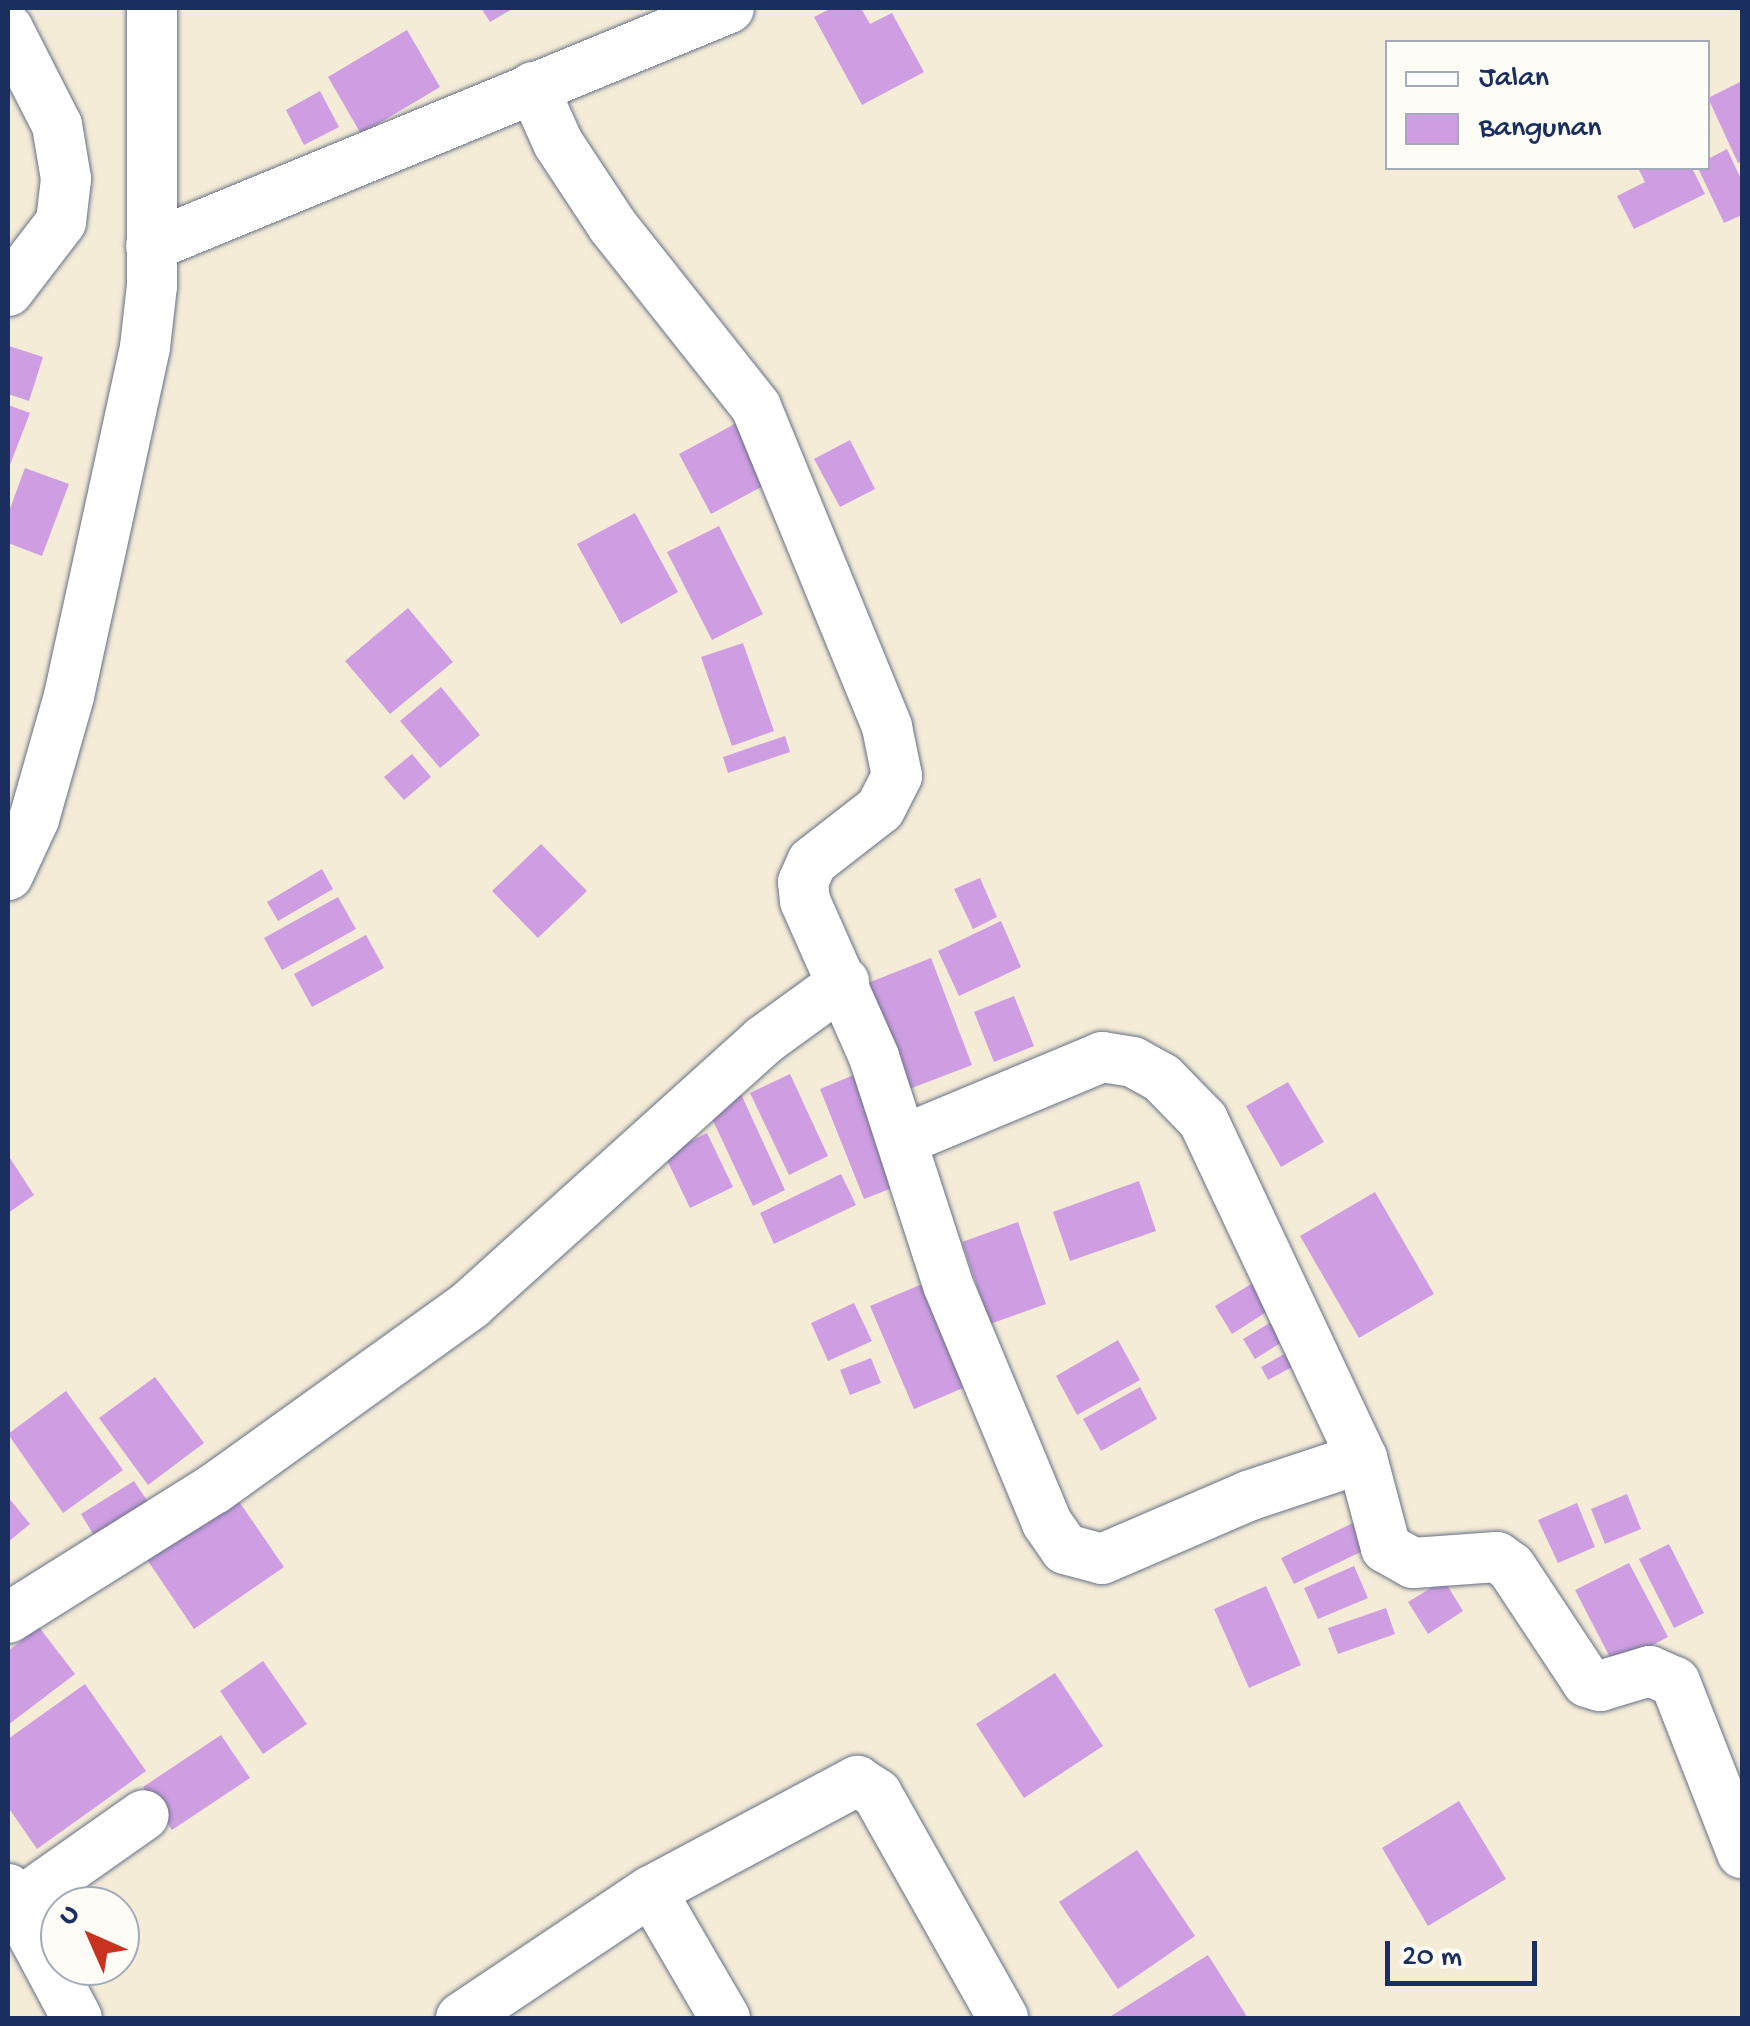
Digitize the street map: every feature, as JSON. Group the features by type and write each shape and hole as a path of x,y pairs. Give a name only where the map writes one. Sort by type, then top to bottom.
{"street":[{"path":"8,876 34,819 70,696 145,348 152,8"},
{"path":"150,246 729,8"},
{"path":"8,29 56,125 66,179 61,222 16,284 8,324"},
{"path":"532,87 558,143 612,225 756,407 887,727 897,776 880,808 812,862 803,882 814,926 844,982 904,1140 948,1285 1047,1523 1065,1549 1102,1559 1248,1496 1362,1458"},
{"path":"8,1618 214,1489 471,1304 764,1040 844,982"},
{"path":"904,1140 1102,1056 1133,1062 1162,1078 1203,1120 1362,1458 1386,1548 1412,1563 1496,1557 1511,1567 1586,1682 1600,1686 1650,1671 1675,1682 1742,1852"},
{"path":"461,2018 651,1891 857,1780 877,1794 1002,2018"},
{"path":"76,2018 12,1897 144,1815"},
{"path":"651,1891 725,2018"}],"building":[{"path":"481,8 514,8 490,22"},
{"path":"832,8 861,8 870,24 892,13 924,72 862,105 814,17"},
{"path":"407,30 440,87 361,134 328,77"},
{"path":"1740,82 1742,161 1738,163 1710,102 1710,97"},
{"path":"320,91 339,127 304,145 286,110"},
{"path":"1727,149 1742,181 1742,215 1724,223 1699,170 1710,170 1710,158"},
{"path":"1639,170 1693,170 1705,194 1634,229 1617,196 1645,182"},
{"path":"9,346 43,357 29,401 8,394"},
{"path":"8,405 30,413 8,470"},
{"path":"744,419 776,479 711,514 679,454"},
{"path":"850,440 875,489 840,507 814,459"},
{"path":"25,468 69,484 42,556 8,543 8,514"},
{"path":"635,513 678,592 621,624 577,544"},
{"path":"719,526 763,614 712,640 667,552"},
{"path":"408,608 453,662 390,714 345,661"},
{"path":"743,643 774,731 732,746 701,657"},
{"path":"441,687 480,735 440,768 400,721"},
{"path":"785,736 790,752 728,773 723,757"},
{"path":"412,754 431,777 404,800 384,777"},
{"path":"541,844 587,891 538,938 492,891"},
{"path":"322,869 333,889 278,921 267,902"},
{"path":"980,878 997,917 973,929 954,889"},
{"path":"338,897 356,929 282,970 264,938"},
{"path":"1001,921 1021,967 959,996 938,951"},
{"path":"366,935 384,968 312,1007 294,974"},
{"path":"931,958 972,1065 899,1093 858,987"},
{"path":"1014,996 1034,1046 994,1062 974,1012"},
{"path":"790,1074 828,1156 789,1175 750,1093"},
{"path":"856,1074 900,1185 864,1199 820,1089"},
{"path":"1288,1082 1324,1142 1281,1167 1246,1106"},
{"path":"741,1094 785,1190 753,1206 708,1110"},
{"path":"707,1133 733,1187 690,1208 664,1154"},
{"path":"8,1155 34,1195 8,1213"},
{"path":"841,1174 856,1205 774,1244 760,1213"},
{"path":"1139,1181 1156,1231 1070,1261 1053,1212"},
{"path":"1375,1192 1434,1294 1359,1338 1300,1236"},
{"path":"1018,1222 1046,1304 990,1324 962,1242"},
{"path":"1266,1275 1282,1302 1232,1334 1215,1306"},
{"path":"927,1282 970,1385 914,1409 870,1306"},
{"path":"854,1303 872,1341 828,1361 811,1323"},
{"path":"1286,1313 1298,1332 1255,1359 1243,1339"},
{"path":"1118,1340 1140,1380 1077,1415 1056,1376"},
{"path":"1306,1342 1314,1355 1268,1380 1261,1367"},
{"path":"871,1358 881,1383 850,1395 840,1370"},
{"path":"155,1377 204,1443 148,1485 99,1418"},
{"path":"1140,1387 1157,1419 1101,1451 1083,1419"},
{"path":"66,1391 123,1470 63,1513 8,1434"},
{"path":"134,1481 150,1505 96,1539 81,1514"},
{"path":"1627,1494 1641,1529 1605,1544 1591,1509"},
{"path":"8,1497 30,1524 8,1542"},
{"path":"236,1497 284,1567 194,1629 146,1558"},
{"path":"1577,1503 1595,1547 1558,1563 1538,1520"},
{"path":"1357,1521 1369,1548 1294,1584 1281,1558"},
{"path":"1669,1544 1704,1613 1674,1628 1639,1559"},
{"path":"1629,1563 1668,1637 1614,1665 1575,1590"},
{"path":"1354,1566 1368,1598 1318,1619 1304,1588"},
{"path":"1444,1580 1463,1611 1428,1634 1408,1602"},
{"path":"1266,1586 1301,1665 1249,1688 1214,1609"},
{"path":"1386,1608 1395,1634 1338,1654 1328,1628"},
{"path":"39,1627 75,1674 8,1725 8,1651"},
{"path":"263,1661 307,1724 263,1754 220,1691"},
{"path":"1055,1673 1103,1746 1024,1798 976,1724"},
{"path":"85,1684 146,1771 37,1849 8,1807 8,1739"},
{"path":"221,1735 250,1778 172,1830 143,1787"},
{"path":"1459,1801 1506,1879 1428,1926 1382,1848"},
{"path":"1137,1850 1195,1936 1118,1989 1059,1902"},
{"path":"1208,1955 1248,2018 1108,2018"}]}
